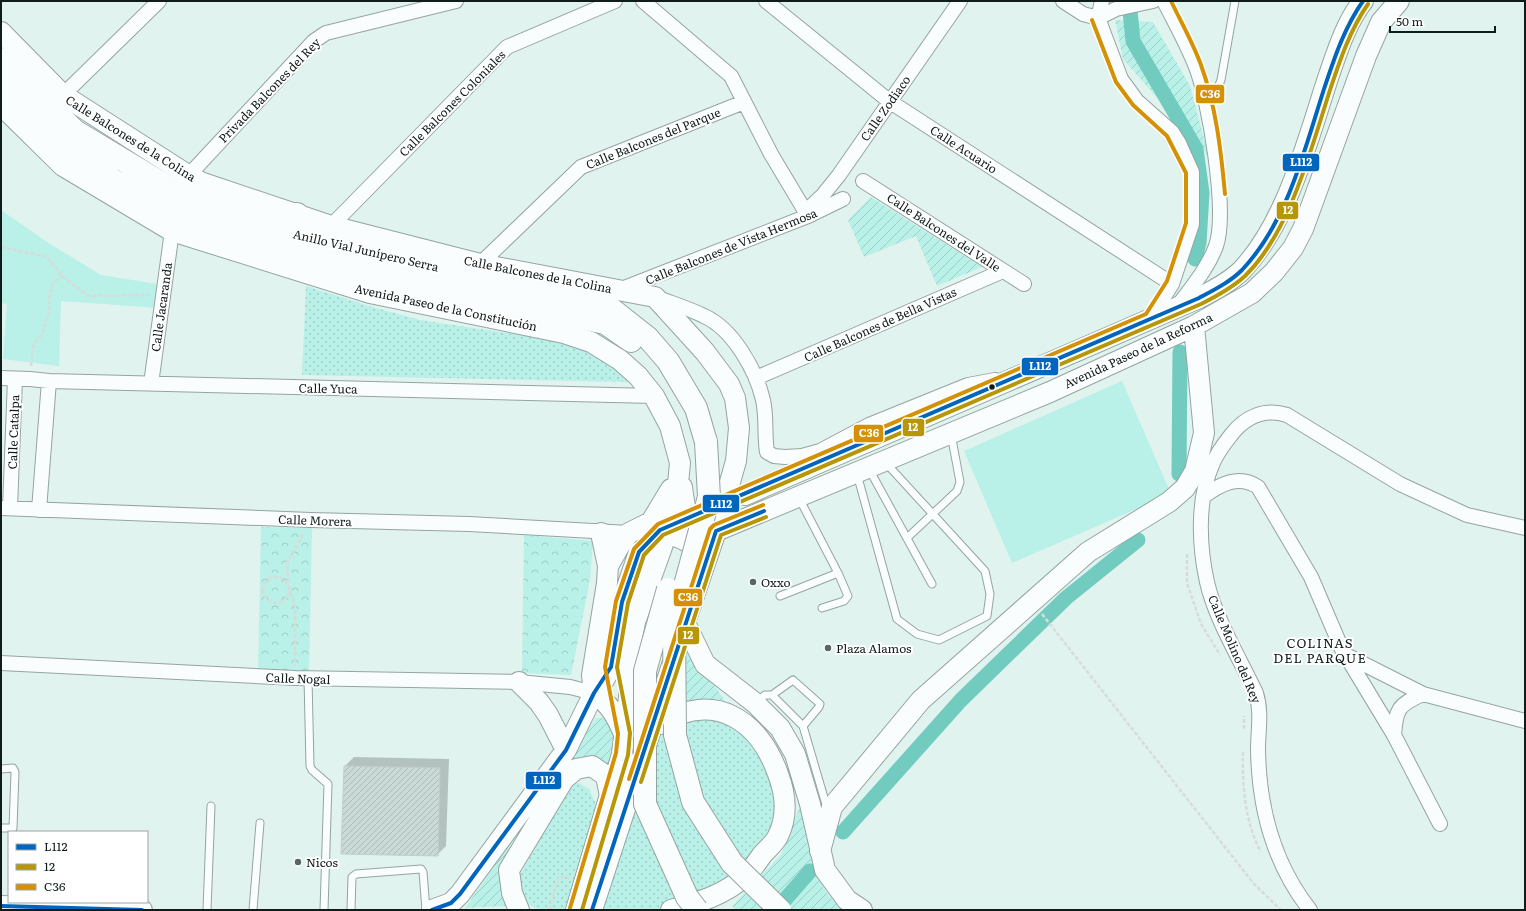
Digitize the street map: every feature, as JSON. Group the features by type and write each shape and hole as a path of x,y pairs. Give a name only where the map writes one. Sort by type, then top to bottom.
{"highway":[{"name":"Anillo Vial Junípero Serra","path":"1,58 75,131 188,199 257,224 299,236 605,304 648,338 668,361 696,408 699,437"},
{"name":"Anillo Vial Junípero Serra","path":"1,84 60,142 113,180 202,224 304,259 605,323 642,349 667,382 699,437"},
{"path":"192,178 257,224 297,214"},
{"path":"697,910 686,897 645,804 645,671 693,503 699,437"},
{"path":"699,437 709,497 674,626 675,736 693,802 732,863 780,910"}],"street":[{"path":"63,95 159,1"},
{"name":"Privada Balcones del Rey","path":"192,178 314,41 326,33 456,1"},
{"name":"Calle Balcones Coloniales","path":"331,226 507,47 615,1"},
{"path":"643,1 731,76 771,154 807,213"},
{"name":"Calle Acuario","path":"766,1 889,101 1172,284"},
{"name":"Calle Zodiaco","path":"807,213 824,195 839,175 960,1"},
{"path":"1063,1 1083,14 1098,18 1116,9 1150,2"},
{"path":"1102,1 1098,18 1121,79 1137,101 1172,132 1179,143 1192,172 1192,224 1172,284 1150,319"},
{"path":"1069,383 1147,341 1167,325 1177,307 1200,276 1217,245 1219,207 1215,153 1208,111 1196,67 1164,1"},
{"name":"Avenida Paseo de la Reforma","path":"745,495 1199,298 1224,284 1236,275 1251,259 1270,234 1287,198 1343,35 1363,1"},
{"name":"Avenida Paseo de la Reforma","path":"716,531 1050,392 1194,326 1252,293 1274,272 1293,248 1302,230 1366,56 1381,22 1399,1"},
{"name":"Calle Balcones de la Colina","path":"1,32 63,95 192,178 331,226 480,264 655,297"},
{"name":"Calle Balcones del Parque","path":"480,264 581,167 744,102"},
{"name":"Avenida Paseo de la Constitución","path":"1,105 63,166 172,231 370,293 570,335 591,342 620,360 638,376 654,396 670,426 680,463 677,494 666,534 634,628 630,648 628,697 622,754 610,797 586,899"},
{"name":"Calle Balcones del Valle","path":"863,181 1024,284"},
{"name":"Calle Balcones de Vista Hermosa","path":"618,290 843,199"},
{"name":"Calle Jacaranda","path":"151,384 172,231"},
{"name":"Calle Balcones de Bella Vistas","path":"756,378 1003,271"},
{"path":"655,297 706,316 738,345 756,378 765,415 765,442 767,452 774,456 802,456 820,450 869,425 968,385 1030,372 1052,365 1062,367 1065,376 1050,392"},
{"path":"586,899 652,729 685,623 716,531 736,461 739,428 735,398 729,384 705,352 655,297"},
{"path":"820,851 832,807 920,700 1088,552 1169,502 1185,488 1195,471 1204,433 1194,326"},
{"name":"Calle Yuca","path":"1,378 151,384 654,396"},
{"name":"Calle Catalpa","path":"6,508 15,379"},
{"path":"39,510 49,381"},
{"name":"Calle Molino del Rey","path":"1310,910 1286,870 1270,837 1260,790 1258,750 1260,706 1256,692 1218,612 1207,582 1201,536 1203,497 1211,466 1222,446 1236,429 1253,416 1275,411 1287,415 1400,484 1467,515 1525,528"},
{"path":"680,463 688,482 696,493 710,494 724,487 736,461"},
{"path":"680,463 686,514 696,527 716,531"},
{"path":"608,566 629,533 651,522 673,486 680,463"},
{"path":"1203,497 1228,481 1251,482 1258,487 1311,577 1344,654 1394,735 1440,824"},
{"name":"Calle Morera","path":"6,508 311,520 469,524 600,533 629,533"},
{"path":"600,533 608,566 607,583 592,675 594,693 608,705 624,734"},
{"path":"629,533 666,534 689,542 694,548 693,557 654,694 652,729"},
{"path":"624,734 612,667 622,602 639,552"},
{"path":"685,623 705,664 763,699 795,754 810,804 825,870 847,900 862,910"},
{"path":"1344,654 1423,694 1525,721"},
{"name":"Calle Nogal","path":"1,663 301,678 519,682 570,687 594,693"},
{"path":"432,910 451,903 460,894 566,750 594,693 612,667"},
{"path":"519,682 539,702 548,714 566,750"},
{"path":"1394,735 1395,714 1400,707 1423,694"},
{"path":"652,729 667,720 690,710 721,711 740,719 756,733 774,761 784,791 785,812 778,837 745,876 728,889 700,903 671,910"},
{"path":"519,910 512,893 509,870 564,780 576,769 592,766 606,776 610,797"},
{"path":"1,906 31,904 95,905 142,910"}],"lane":[{"path":"1208,111 1221,80 1235,1"},
{"path":"907,538 957,491 960,482 951,434"},
{"path":"870,468 933,514 985,571 990,594 987,616 939,640 917,634 897,619 870,468"},
{"path":"870,468 932,584"},
{"path":"799,497 838,573 848,596 844,601 822,608"},
{"path":"780,596 838,573"},
{"path":"301,678 310,766 312,770 328,784 324,910"},
{"path":"803,726 820,704 793,680 763,699 803,726 830,816"},
{"path":"1,769 13,768 15,772 12,828 1,828"},
{"path":"207,910 211,806"},
{"path":"253,910 260,823"},
{"path":"351,910 352,877 356,874 421,869 423,872 426,910"}],"path":[{"path":"1,246 48,257 63,277 89,296 163,294"},
{"path":"30,378 33,346 42,334 49,313 49,298 54,282 63,277"},
{"path":"301,678 295,607 288,583 287,563 311,520"},
{"path":"1187,552 1187,583 1200,624 1222,659"},
{"path":"288,583 285,579 276,576 268,580 263,587 265,596 272,602 281,602 288,596 289,587"},
{"path":"1042,614 1254,884 1281,910"},
{"path":"1243,736 1244,710"},
{"path":"1243,750 1242,778 1252,836 1264,857"},
{"path":"549,910 559,877 586,899"}],"green space":[{"path":"1115,20 1153,22 1190,86 1209,157 1123,59"},
{"path":"871,197 982,267 937,286 916,236 864,257 848,220"},
{"path":"1,210 47,242 101,275 163,285 159,308 61,301 59,366 3,359 7,304 1,303"},
{"path":"306,286 420,320 566,342 594,353 631,382 302,375"},
{"path":"1122,381 1171,494 1012,563 964,451"},
{"path":"261,527 312,528 309,673 258,672"},
{"path":"524,535 593,541 590,580 571,675 522,673"},
{"path":"687,645 727,704 661,717"},
{"path":"690,710 756,733 785,811 745,876 671,910 592,910 652,729"},
{"path":"596,718 611,718 618,737 612,771 575,765 506,865 508,906 465,908"},
{"path":"579,783 589,789 597,806 572,891 564,910 539,909 529,905 514,886 566,792 574,784"},
{"path":"800,806 809,849 818,877 825,890 834,901 845,910 737,910 732,906 781,855"}],"building":[{"path":"344,766 440,768 438,856 341,854"}],"waterway":[{"path":"1129,1 1133,41 1196,149 1202,193 1199,243 1195,259"},
{"path":"1179,474 1180,352"},
{"path":"843,832 961,700 1066,598 1138,540"},
{"path":"776,910 810,871"}],"transit line":[{"name":"C36","path":"1171,1 1201,65 1211,96 1222,161 1225,194"},
{"name":"L112","path":"432,910 451,903 460,894 566,750 594,693 611,667 622,602 639,552 660,530 1199,298 1222,286 1242,270 1258,251 1283,208 1301,161 1336,55 1350,22 1363,1"},
{"name":"12","path":"582,910 628,755 630,733 617,667 628,603 644,555 663,535 1201,304 1219,295 1235,284 1245,276 1261,258 1275,237 1287,213 1307,163 1342,56 1356,24 1368,4"},
{"name":"C36","path":"570,908 616,753 618,734 605,667 616,601 634,549 658,524 1146,314 1167,281 1186,223 1186,173 1167,136 1133,105 1116,82 1092,20"},
{"name":"C36","path":"629,779 710,529 714,525 763,505"},
{"name":"L112","path":"592,910 716,531 764,511"},
{"name":"12","path":"641,782 721,535 766,517"},
{"name":"L112","path":"1,906 142,910"}],"place":[{"name":"Oxxo","path":"753,582"},
{"name":"Plaza Alamos","path":"828,648"},
{"name":"Nicos","path":"298,862"}],"district":[{"name":"COLINAS DEL PARQUE","path":"1320,650"}]}
